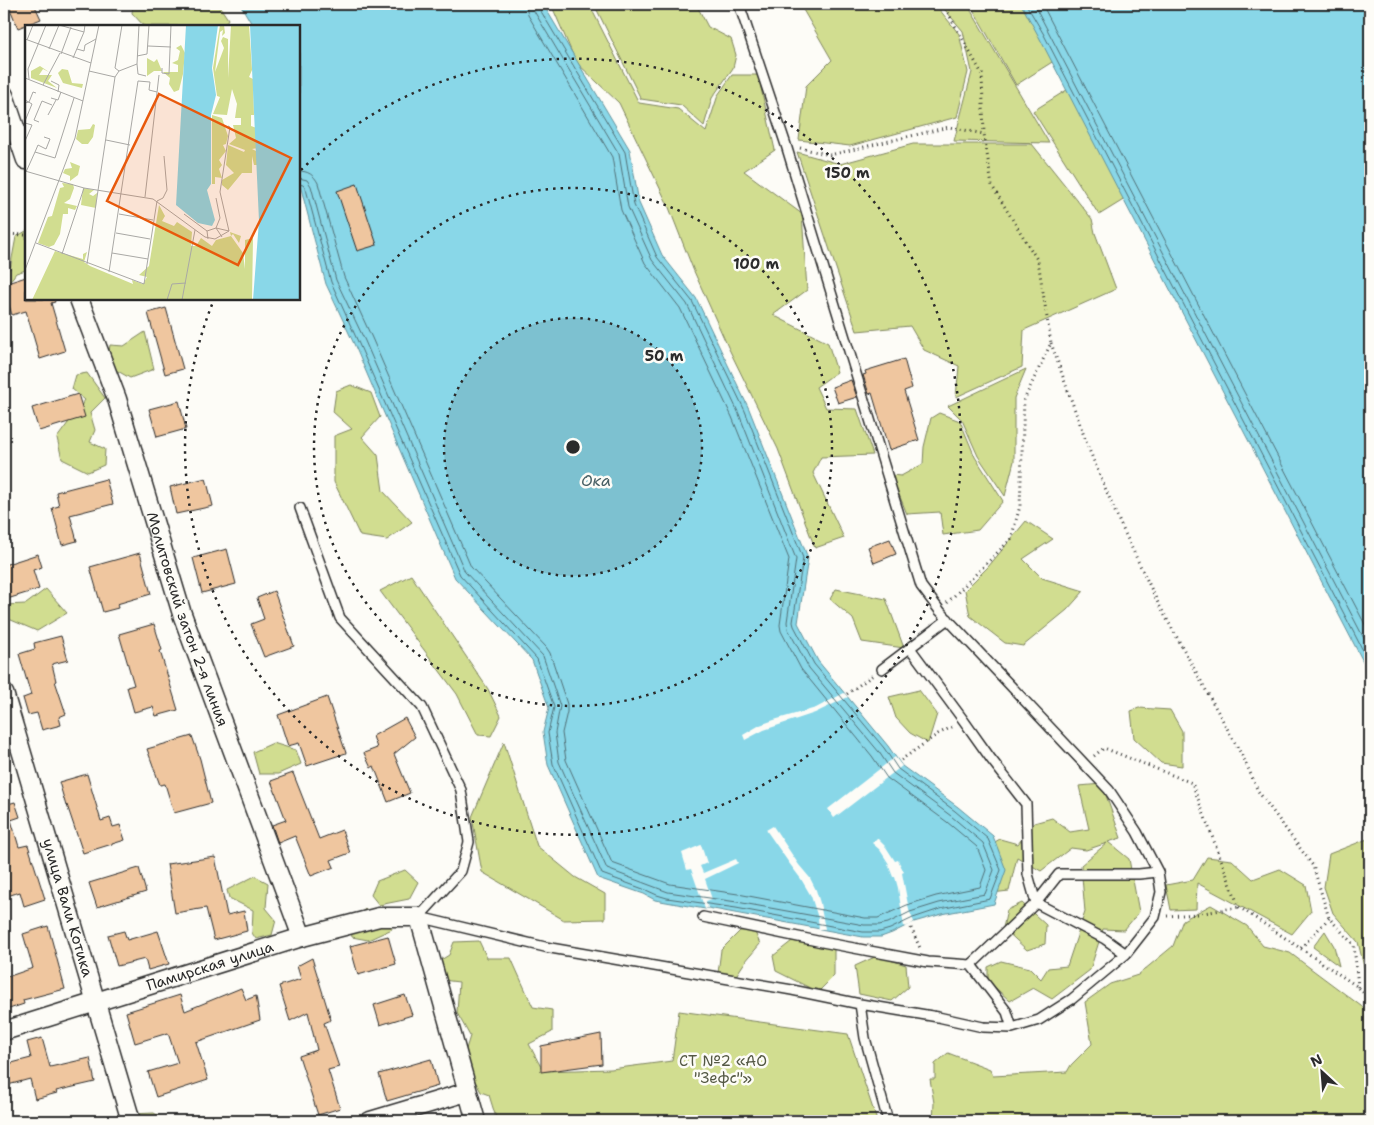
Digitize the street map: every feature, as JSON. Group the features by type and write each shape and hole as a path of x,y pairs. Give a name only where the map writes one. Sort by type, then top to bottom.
{"street":[{"path":"4,95 25,157"},
{"name":"Молитовский затон 2-я линия","path":"79,300 118,399 182,614 302,936"},
{"name":"улица Вали Котика","path":"4,693 132,1121"},
{"name":"Памирская улица","path":"4,1031 302,936 379,917 419,917"},
{"path":"419,917 476,1121"},
{"path":"370,1121 467,1092"}],"lane":[{"path":"300,508 340,618 422,707 461,790 469,842 461,871 419,917 545,947 792,990 983,1027 1012,1028 1039,1020 1072,999 1126,954 1155,917 1162,892 1158,872 1138,832 1109,790 940,611 920,586 786,145 738,4"},
{"path":"882,669 948,619"},
{"path":"910,648 990,759 1026,804 1028,874 1036,903 1105,939 1126,954"},
{"path":"703,917 928,962 971,965 1036,903 1059,874 1139,874 1158,872"},
{"path":"971,965 1007,1012 1012,1028"},
{"path":"860,1004 865,1038 888,1121"}],"path":[{"path":"943,4 982,74 984,134 992,186 1038,261 1051,343 1091,455 1119,521 1154,595 1245,761 1258,791 1313,866 1329,918 1354,945 1358,986"},
{"path":"786,145 830,155 949,127 984,134"},
{"path":"4,234 25,235"},
{"path":"940,611 1011,539 1020,506 1024,400 1051,343"},
{"path":"847,694 882,669"},
{"path":"902,760 938,734 964,721"},
{"path":"1084,764 1104,748 1192,783 1239,907 1358,986 1370,1000"},
{"path":"1155,917 1198,914 1239,907"},
{"path":"1301,948 1329,918"},
{"path":"911,928 928,962"}],"green space":[{"path":"133,4 218,4 228,19 225,25 143,25 132,13"},
{"path":"551,4 589,4 639,103 678,109 706,132 718,95 732,75 758,75 775,150 744,171 802,214 807,290 773,315 828,343 837,372 816,387 826,408 857,409 873,455 821,457 813,473 844,538 815,548 778,449 728,347 693,269 668,205 619,103 576,62"},
{"path":"594,4 696,4 708,27 731,39 736,55 733,68 712,98 704,126 681,105 641,99"},
{"path":"798,4 935,4 959,34 968,72 957,117 850,146 799,140 806,86 832,60"},
{"path":"940,4 967,4 1049,143 954,141 972,72 963,31"},
{"path":"970,4 1031,4 1060,57 1016,85"},
{"path":"1078,83 1133,194 1099,215 1033,111"},
{"path":"913,144 1032,144 1092,219 1095,233 1116,289 1024,330 1022,367 956,397 959,366 924,350 910,326 857,331 797,152 840,164"},
{"path":"25,232 25,270 16,273 4,289 4,268 10,269 16,237"},
{"path":"145,332 154,369 130,378 107,365 110,345 124,346"},
{"path":"1026,369 1014,398 1014,461 1005,496 978,456 962,420 948,406"},
{"path":"87,373 105,398 90,413 95,430 90,442 105,449 104,465 88,472 62,459 57,438 85,400 72,389 76,375"},
{"path":"351,385 371,393 380,417 362,437 378,455 383,491 412,522 387,540 360,536 334,482 334,436 352,429 333,412 336,391"},
{"path":"939,413 960,421 975,457 1003,501 978,530 943,535 940,512 907,514 891,475 901,476 923,464 924,447 931,418"},
{"path":"1026,521 1053,539 1023,559 1042,578 1084,591 1067,610 1023,646 1005,643 970,616 965,590 988,567"},
{"path":"411,575 488,689 501,716 491,736 478,735 457,694 380,591"},
{"path":"46,589 67,613 37,631 4,617 4,605 26,604"},
{"path":"836,589 886,599 904,648 862,642 853,619 830,599"},
{"path":"919,690 937,714 928,743 910,733 896,718 889,697"},
{"path":"1139,708 1170,710 1182,731 1182,766 1161,763 1134,738 1131,711"},
{"path":"504,742 537,846 575,877 605,894 605,919 564,920 482,872 472,817"},
{"path":"273,743 296,750 301,764 278,774 259,774 253,752"},
{"path":"1102,784 1121,838 1108,842 1129,859 1139,912 1124,930 1103,929 1090,970 1052,999 1033,988 1010,1001 988,981 988,967 1001,961 1030,968 1041,979 1048,968 1067,966 1085,912 1081,865 1107,843 1086,850 1071,848 1041,871 1017,857 1009,891 992,893 981,850 1000,839 1018,844 1034,823 1052,818 1070,832 1089,829 1079,786"},
{"path":"1370,838 1370,982 1367,979 1358,942 1333,913 1324,887 1329,854"},
{"path":"1207,857 1232,860 1253,879 1280,869 1306,885 1311,911 1292,934 1197,883 1196,909 1171,910 1166,885 1193,880"},
{"path":"405,870 418,882 409,899 379,905 371,895 377,881"},
{"path":"255,876 268,883 266,908 276,920 272,935 256,939 252,933 253,910 229,898 227,890"},
{"path":"1022,903 1046,925 1045,944 1027,950 1003,928 1007,910"},
{"path":"1211,905 1247,926 1263,946 1290,953 1365,1009 1368,1037 1370,1037 1370,1121 933,1121 934,1103 930,1079 935,1079 935,1064 948,1053 990,1069 993,1076 1067,1072 1071,1065 1092,1044 1085,1002 1110,984 1138,975 1173,946 1183,920"},
{"path":"365,909 385,913 392,929 368,940 352,937 349,923"},
{"path":"754,930 760,944 735,977 718,973 721,950 740,931"},
{"path":"1325,931 1334,946 1339,966 1313,947"},
{"name":"СТ №2 «АО \"Зефс\"»","path":"479,941 487,958 511,958 533,1007 552,1010 552,1032 529,1044 543,1071 611,1069 672,1061 679,1011 848,1034 877,1121 497,1121 489,1095 481,1092 463,1059 470,1036 457,1013 459,982 442,980 436,963 449,955 454,942"},
{"path":"792,941 834,949 834,976 818,992 776,971 773,956"},
{"path":"877,956 906,965 908,987 892,1001 859,994 855,966"},
{"path":"154,1113 166,1121 128,1121 131,1114"}],"water":[{"name":"Ока","path":"240,4 543,4 630,150 639,203 662,255 696,298 749,409 808,558 798,623 818,661 888,746 902,766 958,807 993,836 1006,870 994,904 942,914 914,922 881,937 863,937 655,900 644,894 598,878 548,765 543,732 549,708 532,660 455,578 355,346 326,284 300,185 300,25 252,25"},
{"path":"1021,4 1370,4 1370,686 1368,671"}],"pier":[{"path":"844,693 848,697 815,713 764,730 745,740 743,735 760,725 816,708"},
{"path":"895,757 902,766 834,818 828,809"},
{"path":"773,826 810,878 820,903 825,929 819,929 818,918 811,896 766,830"},
{"path":"877,838 886,847 895,861 898,860 904,872 902,873 909,910 914,922 910,925 904,927 898,888 889,864 880,850 872,843"},
{"path":"701,845 707,863 700,866 703,873 736,859 738,863 705,879 712,899 706,901 708,908 705,909 691,869 687,870 682,853"}],"building":[{"path":"8,4 34,4 41,19 18,28"},
{"path":"357,184 377,245 357,251 337,191"},
{"path":"25,277 25,300 54,300 55,302 51,303 65,351 40,359 26,311 12,315 4,284"},
{"path":"166,308 183,369 165,374 148,313"},
{"path":"904,359 912,388 904,391 919,440 889,450 872,393 869,394 863,375 866,374 865,371"},
{"path":"851,380 857,397 838,403 832,387"},
{"path":"78,394 85,417 39,431 32,408"},
{"path":"179,401 186,429 157,437 149,409"},
{"path":"206,478 213,506 176,514 170,487"},
{"path":"106,479 113,504 70,515 77,541 62,545 52,508 59,506 56,492"},
{"path":"890,539 896,554 874,563 868,547"},
{"path":"227,549 236,584 202,593 193,558"},
{"path":"140,553 151,594 117,604 118,608 103,612 90,567"},
{"path":"38,554 42,567 33,570 39,589 4,600 4,565"},
{"path":"274,591 294,646 264,657 251,624 264,619 257,598"},
{"path":"154,624 178,710 156,716 153,707 134,712 127,687 134,685 119,634"},
{"path":"61,636 68,660 52,664 55,681 66,714 59,717 61,725 42,730 37,713 28,715 23,698 31,695 19,654 35,649 34,643"},
{"path":"327,697 346,753 307,766 299,743 288,746 278,715"},
{"path":"405,718 415,737 394,754 410,793 388,802 374,766 371,768 364,753 377,748 373,736"},
{"path":"192,736 211,803 174,813 165,784 160,785 147,749"},
{"path":"293,773 319,839 342,830 350,853 331,860 334,867 311,876 295,836 278,843 272,825 286,820 271,781"},
{"path":"87,774 101,821 110,818 113,827 120,825 125,840 83,853 59,782"},
{"path":"15,802 20,817 11,820 19,847 28,845 45,899 24,906 20,892 4,897 4,805"},
{"path":"215,857 227,915 244,911 247,931 214,940 206,908 175,913 167,864"},
{"path":"139,868 146,892 97,907 89,883"},
{"path":"48,926 65,989 23,1000 24,1004 6,1010 4,1003 4,978 33,968 23,934"},
{"path":"124,931 127,940 158,931 169,964 148,970 145,959 117,966 108,935"},
{"path":"388,936 396,964 358,975 350,946"},
{"path":"312,958 331,1020 324,1023 339,1067 328,1070 340,1108 318,1115 299,1056 317,1050 308,1012 290,1021 279,986 301,979 297,966"},
{"path":"241,988 246,1000 256,996 260,1020 196,1042 208,1080 156,1097 148,1072 178,1063 168,1033 135,1043 126,1012 180,995 185,1011"},
{"path":"405,995 412,1015 380,1025 374,1005"},
{"path":"601,1034 602,1064 541,1072 541,1046"},
{"path":"42,1038 50,1067 90,1058 95,1082 56,1091 57,1093 35,1099 30,1079 4,1086 4,1065 31,1058 27,1042"},
{"path":"431,1059 438,1086 387,1101 379,1074"}]}
